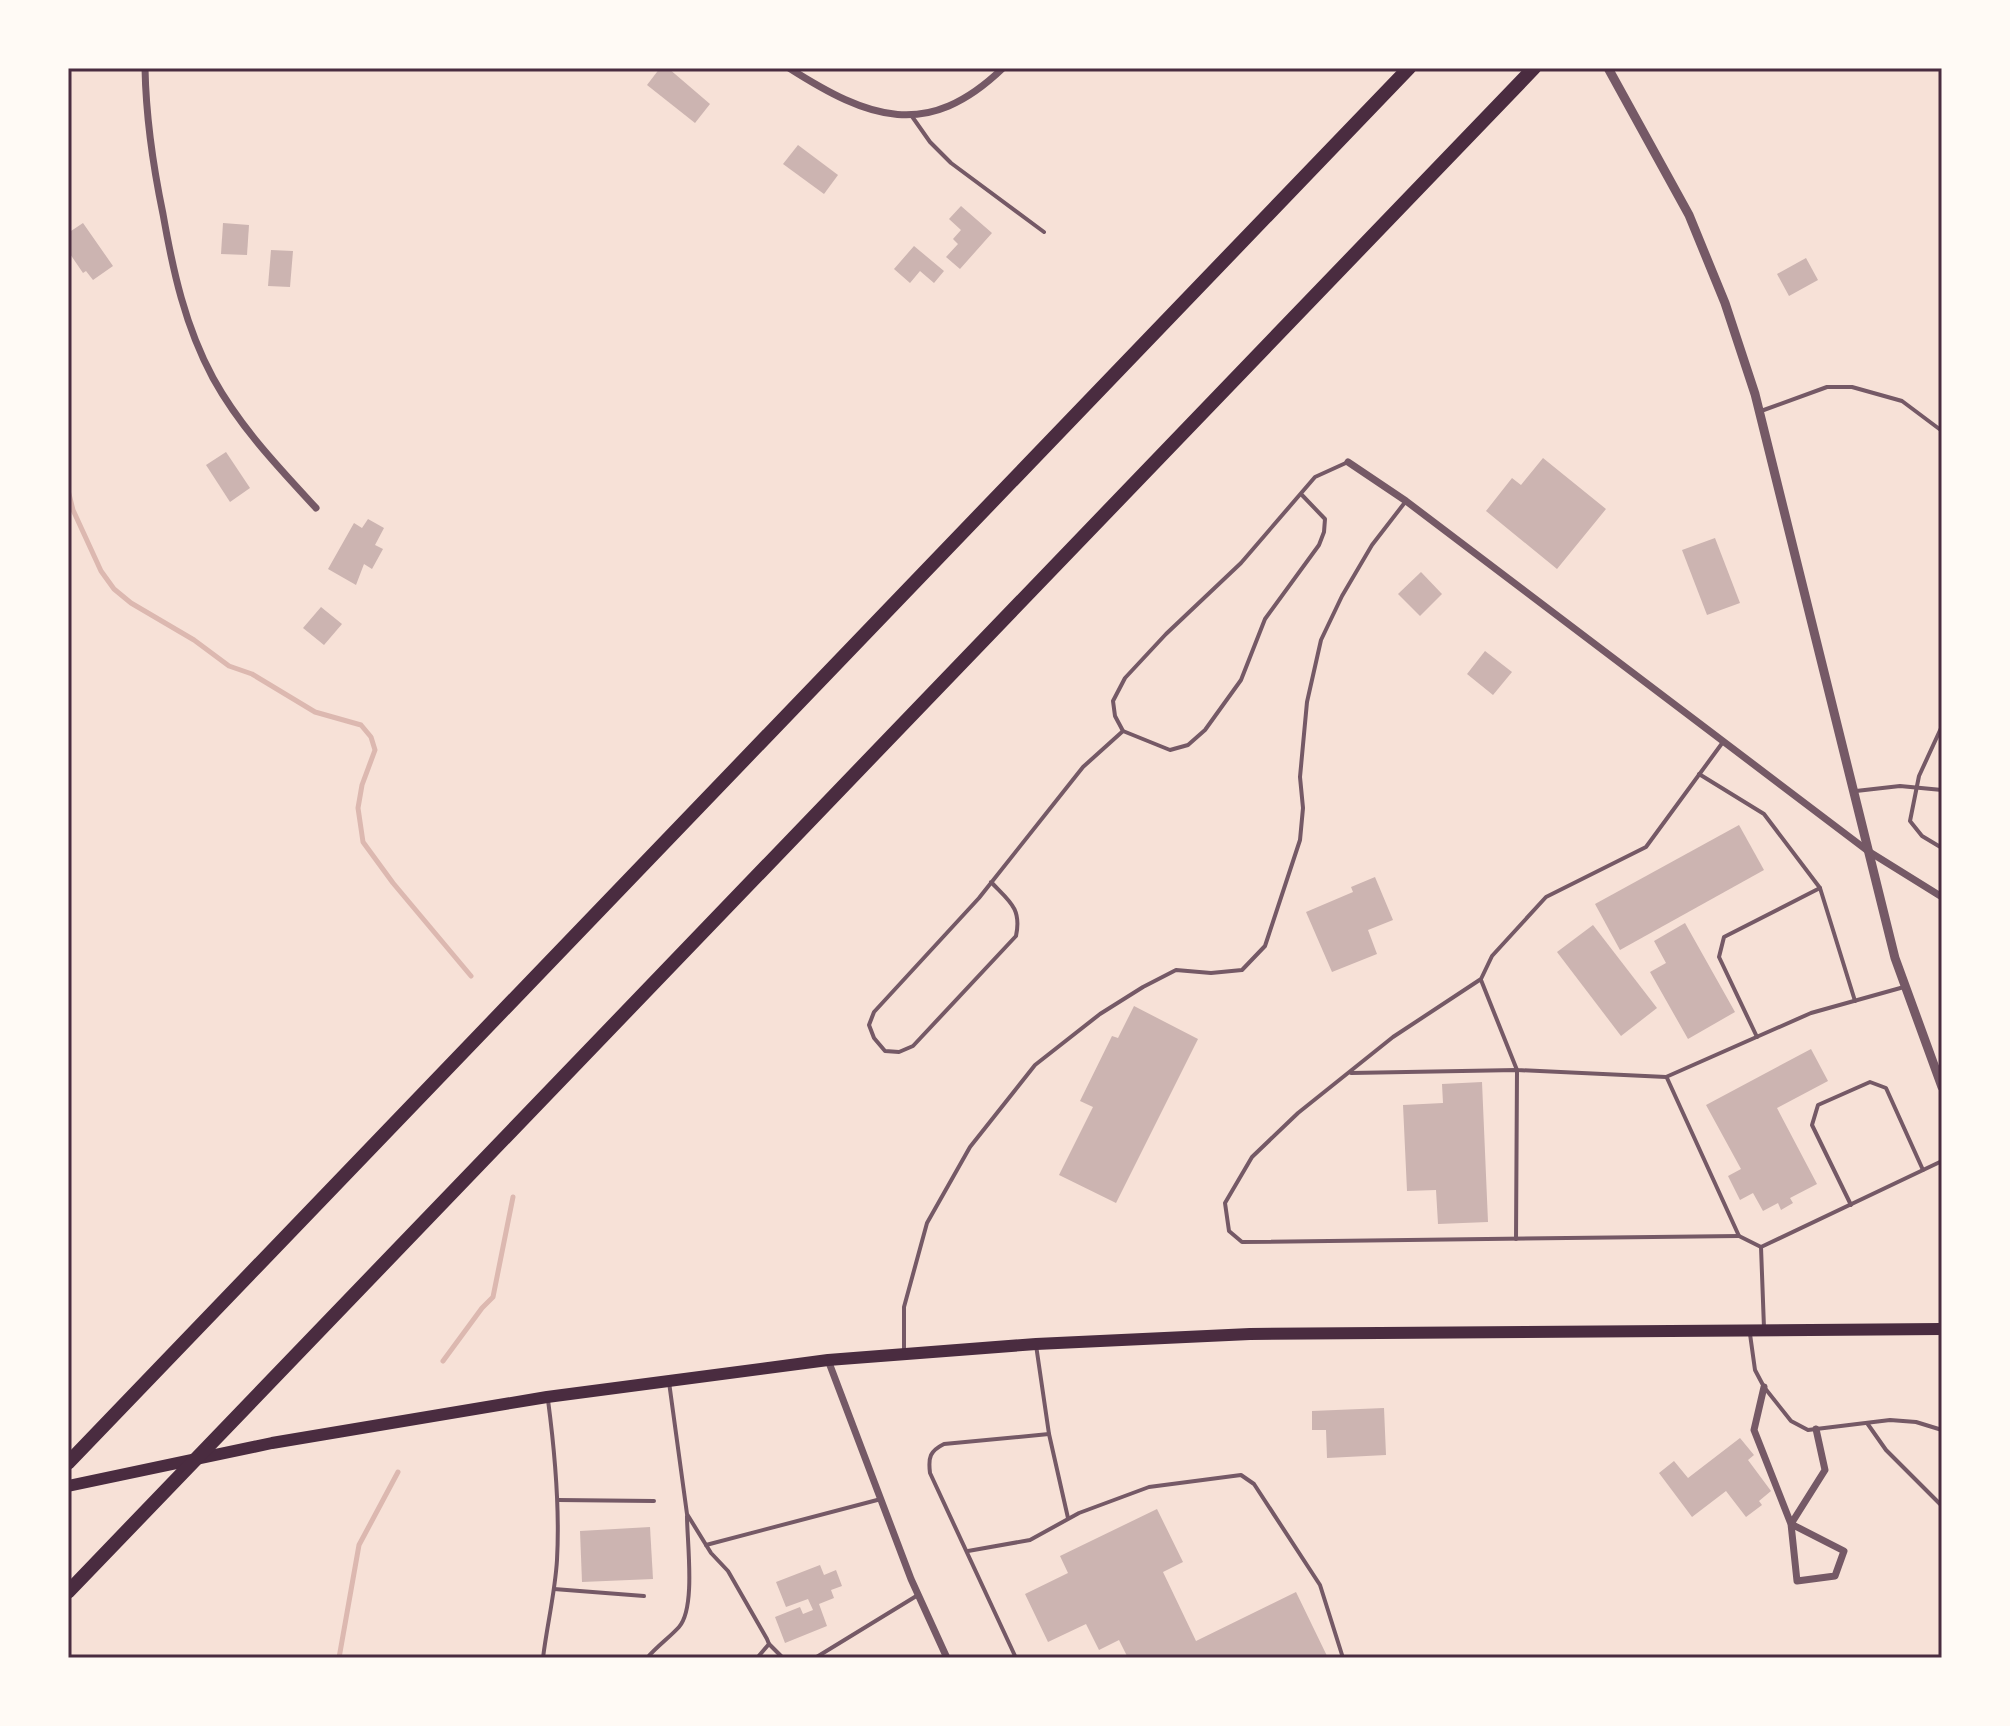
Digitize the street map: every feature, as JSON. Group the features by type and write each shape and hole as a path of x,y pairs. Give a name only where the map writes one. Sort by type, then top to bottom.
{"highway":[{"path":"68,1463 1409,68"},
{"path":"73,1587 1534,68"}],"main road":[{"path":"68,1486 272,1443 547,1397 828,1360 1036,1344 1250,1334 1942,1329"}],"street":[{"path":"145,68 153,165 174,274 193,338 237,417 264,453 316,508"},
{"path":"789,68 820,88 866,110 911,115 939,111 968,97 1003,68"},
{"path":"1608,68 1689,215 1725,303 1759,412 1904,987 1942,1087"},
{"path":"1348,462 1406,501 1868,851 1942,897"},
{"path":"828,1360 918,1595 947,1658"},
{"path":"1764,1387 1754,1430 1791,1524 1797,1581 1835,1576 1844,1551 1791,1524"},
{"path":"1791,1524 1825,1470 1816,1429"}],"lane":[{"path":"911,115 930,142 951,163 1044,232"},
{"path":"1759,412 1827,387 1852,387 1902,401 1942,431"},
{"path":"1301,494 1325,519 1319,545 1265,619 1241,680 1205,730 1188,745 1170,750 1123,731 1115,716 1113,701 1125,678 1241,563 1315,477 1348,462"},
{"path":"904,1355 904,1307 927,1223 970,1147 1035,1065 1100,1014 1143,987 1176,970 1211,973 1242,970 1265,946 1300,840 1303,808 1300,777 1307,702 1321,640 1372,545 1406,501"},
{"path":"1942,726 1915,789 1910,821 1922,836 1942,848"},
{"path":"991,882 1014,906 1019,920 1016,936 913,1046 899,1052 885,1051 874,1038 869,1025 874,1012 991,882 1067,785 1123,731"},
{"path":"1723,742 1646,847 1546,897 1492,956 1481,979 1393,1037 1298,1113 1252,1157 1225,1203 1229,1231 1242,1242 1739,1236 1761,1247"},
{"path":"1699,774 1764,814 1820,888 1855,1001"},
{"path":"1853,791 1900,786 1942,790"},
{"path":"1757,1037 1719,957 1724,937 1820,888"},
{"path":"1481,979 1517,1070 1516,1239"},
{"path":"1349,1073 1517,1070 1666,1077 1811,1013 1904,987"},
{"path":"1666,1077 1739,1236"},
{"path":"1851,1205 1812,1125 1818,1105 1870,1082 1886,1088 1923,1170"},
{"path":"1761,1247 1942,1161"},
{"path":"1761,1247 1764,1331"},
{"path":"1750,1331 1755,1370 1764,1387 1791,1421 1808,1430 1890,1420 1916,1422 1942,1430"},
{"path":"1036,1344 1049,1434 1069,1519"},
{"path":"647,1658 680,1626 689,1591 687,1514 669,1380"},
{"path":"543,1658 557,1563 558,1500 547,1397"},
{"path":"1867,1423 1886,1450 1942,1506"},
{"path":"1016,1658 930,1473 928,1458 934,1449 944,1444 1049,1434"},
{"path":"968,1551 1030,1540 1069,1519 1149,1487 1241,1475 1254,1484 1320,1585 1343,1658"},
{"path":"706,1545 881,1499"},
{"path":"558,1500 654,1501"},
{"path":"687,1514 706,1545 728,1571 769,1644 783,1658"},
{"path":"554,1589 644,1596"},
{"path":"815,1658 918,1595"},
{"path":"757,1658 769,1644"}],"building":[{"path":"660,68 668,68 710,104 695,123 647,85"},
{"path":"798,145 838,175 824,194 783,164"},
{"path":"961,206 992,233 960,269 946,257 958,244 953,239 961,230 949,219"},
{"path":"83,223 113,266 93,280 86,271 83,273 68,251 68,233"},
{"path":"223,223 249,225 247,255 221,254"},
{"path":"914,246 944,271 934,283 920,271 910,283 894,269"},
{"path":"271,250 293,251 290,287 268,286"},
{"path":"1806,258 1818,280 1789,296 1777,274"},
{"path":"226,452 250,488 230,502 206,465"},
{"path":"1543,458 1606,509 1557,569 1486,511 1512,478 1521,485"},
{"path":"368,519 384,528 375,545 383,549 372,569 364,564 356,585 328,569 354,523 362,528"},
{"path":"1715,538 1740,603 1707,615 1682,550"},
{"path":"1421,572 1442,594 1420,616 1398,594"},
{"path":"321,607 342,624 324,645 303,628"},
{"path":"1485,651 1512,672 1493,695 1467,674"},
{"path":"1739,825 1764,870 1620,950 1595,904"},
{"path":"1375,877 1393,920 1368,930 1377,954 1332,972 1306,912 1353,892 1351,887"},
{"path":"1685,923 1735,1012 1688,1039 1650,972 1666,963 1654,941"},
{"path":"1593,925 1657,1008 1621,1036 1557,952"},
{"path":"1134,1006 1198,1039 1116,1203 1059,1175 1093,1107 1080,1101 1112,1036 1118,1038"},
{"path":"1811,1049 1828,1081 1777,1108 1817,1184 1790,1198 1793,1203 1781,1210 1778,1203 1763,1211 1753,1193 1740,1200 1728,1176 1741,1169 1706,1105"},
{"path":"1482,1082 1488,1222 1438,1224 1436,1190 1407,1191 1403,1105 1443,1103 1442,1084"},
{"path":"1384,1408 1386,1455 1327,1458 1326,1430 1312,1430 1312,1411"},
{"path":"1740,1438 1754,1455 1748,1460 1771,1491 1759,1501 1762,1505 1746,1517 1726,1491 1692,1517 1659,1473 1674,1461 1688,1478"},
{"path":"1157,1509 1183,1562 1163,1572 1196,1641 1296,1592 1328,1658 1128,1658 1119,1640 1099,1650 1086,1624 1048,1642 1025,1594 1068,1573 1060,1556"},
{"path":"650,1527 653,1579 582,1582 580,1531"},
{"path":"820,1565 824,1575 836,1570 842,1586 831,1590 834,1598 819,1604 827,1626 785,1643 775,1617 800,1607 803,1614 813,1610 808,1599 786,1607 776,1582"}],"waterway":[{"path":"68,490 73,510 101,571 114,589 131,603 194,640 229,666 252,674 315,712 361,725 371,737 375,750 362,785 358,808 363,842 471,976"},
{"path":"443,1361 493,1297 513,1197"},
{"path":"339,1658 359,1545 398,1472"}]}
